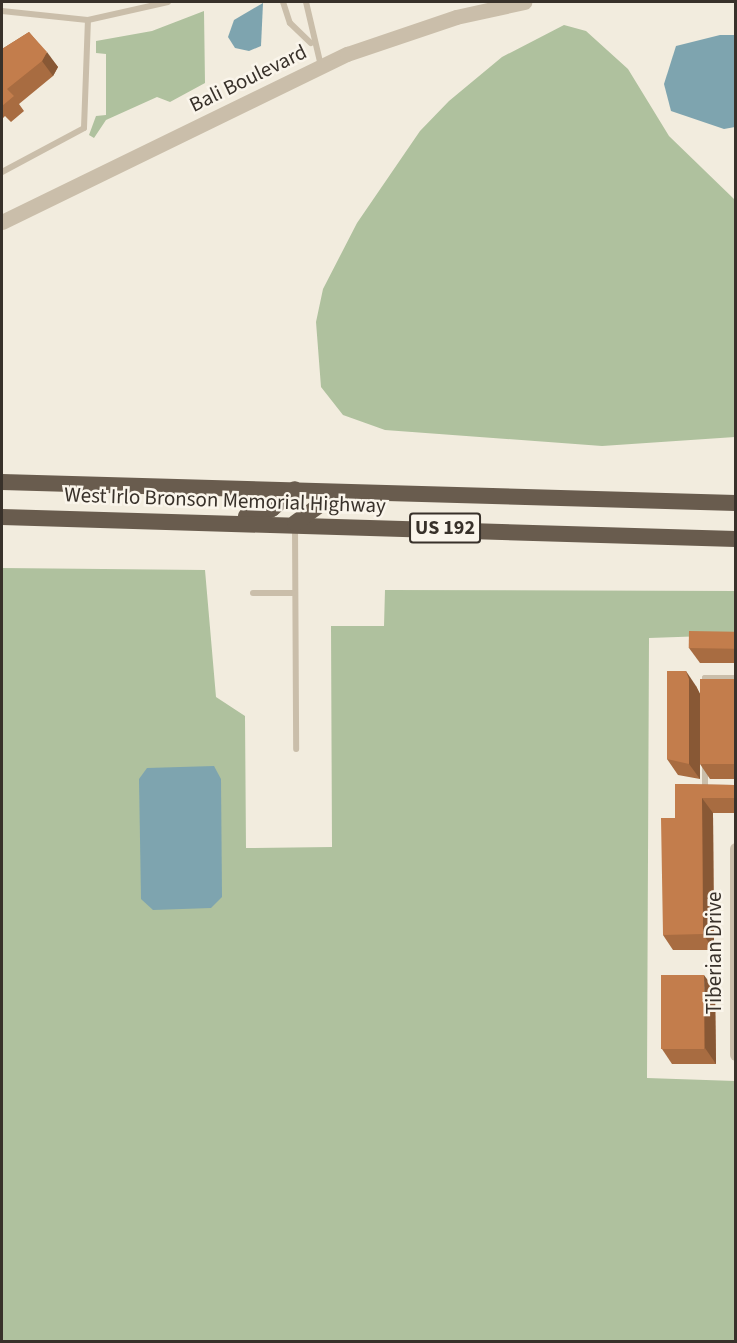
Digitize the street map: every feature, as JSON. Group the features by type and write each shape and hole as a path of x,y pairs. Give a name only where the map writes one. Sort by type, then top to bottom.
{"highway":[{"name":"West Irlo Bronson Memorial Highway","path":"2,482 735,503"},
{"path":"227,521 272,509 295,489"},
{"path":"295,523 321,504 376,492"},
{"name":"West Irlo Bronson Memorial Highway","path":"2,517 295,523 735,539"}],"street":[{"name":"Bali Boulevard","path":"2,222 321,66 416,29 524,2"},
{"name":"Tiberian Drive","path":"735,849 735,1055"}],"lane":[{"path":"2,11 88,20 168,2"},
{"path":"283,2 290,23 312,43"},
{"path":"306,2 312,43 321,66"},
{"path":"2,172 84,128 88,20"},
{"path":"295,523 296,749"},
{"path":"254,593 294,593"},
{"path":"705,700 705,678 735,678"},
{"path":"705,757 705,791 715,791"}],"green space":[{"path":"204,11 205,83 170,102 157,97 106,120 94,138 89,135 96,116 106,115 106,54 96,53 96,41 152,31"},
{"path":"564,25 586,31 628,69 669,136 735,200 735,437 602,446 385,430 343,415 321,387 316,322 323,289 357,223 420,131 449,101 502,57"},
{"path":"2,568 205,570 216,697 245,716 246,848 332,847 331,626 384,626 385,590 735,591 735,635 649,638 647,1078 735,1081 735,1341 2,1341"}],"water":[{"path":"263,3 261,46 249,51 235,48 228,37 234,20"},
{"path":"720,35 736,35 735,127 724,129 671,111 664,84 676,46"},
{"path":"214,766 221,779 222,897 211,908 153,910 141,899 139,779 147,768"}],"building":[{"path":"29,32 47,52 42,61 7,89 14,96 2,106 2,49"},
{"path":"689,631 735,632 735,649 689,648"},
{"path":"667,671 686,671 689,679 689,764 667,759"},
{"path":"700,679 735,679 735,764 700,764"},
{"path":"675,784 735,785 735,798 702,798 703,934 663,935 661,818 675,818"},
{"path":"661,975 704,975 704,1049 661,1049"}]}
